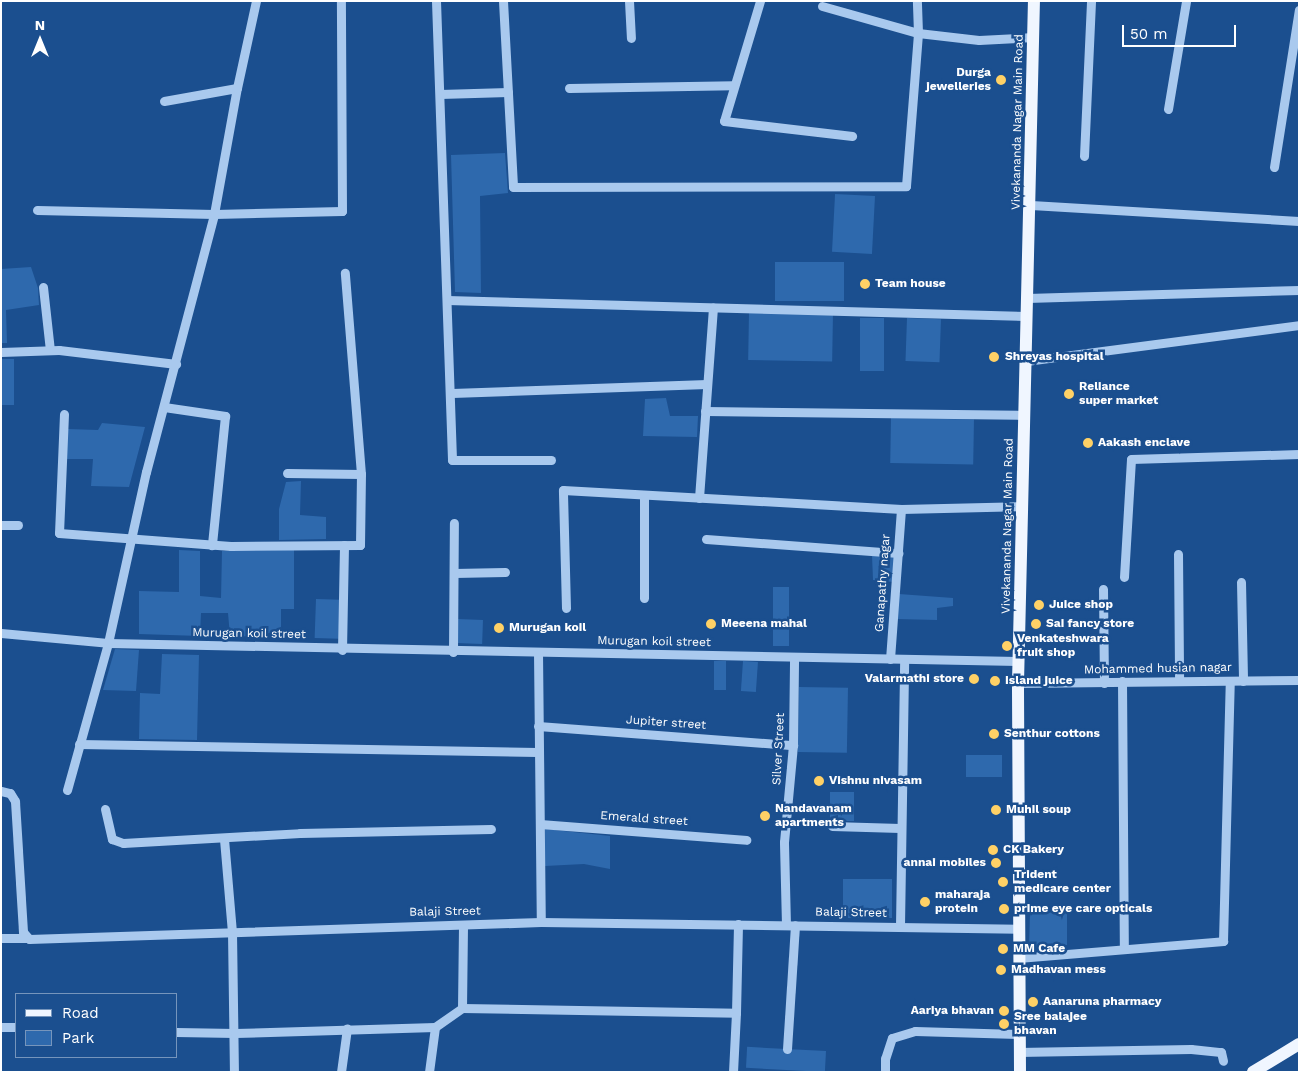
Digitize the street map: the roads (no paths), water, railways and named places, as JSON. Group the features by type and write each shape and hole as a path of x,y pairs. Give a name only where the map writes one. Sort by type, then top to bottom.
{"main road":[{"name":"Vivekananda Nagar Main Road","path":"1018,1052 1018,683 1031,205 1034,1"},
{"path":"1253,1072 1299,1044"},
{"path":"1015,1072 1018,1052"},
{"path":"1018,1052 1020,1072"}],"street":[{"path":"67,790 108,644 130,541 214,214 237,88 256,1"},
{"path":"37,210 214,214 342,210 341,1"},
{"path":"436,1 452,393 452,460 551,460"},
{"path":"502,1 513,187 906,186 918,33 917,1"},
{"path":"629,1 631,38"},
{"path":"760,1 733,85 724,121 852,136"},
{"path":"1084,156 1091,1"},
{"path":"1168,109 1186,1"},
{"path":"822,6 918,33 979,40 1034,37"},
{"path":"1274,167 1299,10"},
{"path":"568,88 733,85"},
{"path":"164,101 237,88"},
{"path":"440,94 508,92"},
{"path":"1031,205 1299,221"},
{"path":"64,414 59,533 130,541 212,545 360,545 361,474 345,273"},
{"path":"43,287 50,350"},
{"path":"1028,298 1299,290"},
{"path":"447,300 1027,316"},
{"path":"699,498 713,308"},
{"path":"1026,361 1299,325"},
{"path":"1,352 50,350 176,364"},
{"path":"452,393 707,384"},
{"path":"164,406 225,416 212,545"},
{"path":"705,411 1025,415"},
{"path":"1124,577 1131,460 1299,454"},
{"path":"287,473 361,474"},
{"path":"566,608 563,490 901,509 1023,506"},
{"path":"644,496 644,598"},
{"name":"Ganapathy nagar","path":"890,659 901,509"},
{"path":"453,651 454,523"},
{"path":"1,525 18,526"},
{"path":"706,539 898,553"},
{"path":"343,649 344,545"},
{"path":"1178,554 1179,681"},
{"path":"454,573 505,572"},
{"path":"1242,582 1243,681"},
{"path":"1104,589 1104,683"},
{"name":"Murugan koil street","path":"1,632 108,644 1019,661"},
{"path":"538,652 537,752 541,922"},
{"name":"Silver Street","path":"787,1049 791,924 784,842 793,745 794,657"},
{"path":"900,926 904,659"},
{"name":"Mohammed husian nagar","path":"1018,683 1299,680"},
{"path":"1122,681 1124,949"},
{"path":"1018,958 1222,941 1230,681"},
{"name":"Jupiter street","path":"538,726 793,745"},
{"path":"79,744 537,752"},
{"path":"1,938 26,938 23,932 15,800 3,791"},
{"path":"105,809 112,840 123,843 224,840 300,833 491,829"},
{"name":"Emerald street","path":"540,824 746,840"},
{"path":"832,826 900,828"},
{"path":"224,840 232,932 235,1034 234,1072"},
{"name":"Balaji Street","path":"26,938 541,922 1018,928"},
{"path":"462,1008 463,924"},
{"path":"733,1072 738,924"},
{"path":"178,1032 235,1034 347,1028 435,1027 462,1008 736,1013"},
{"path":"1,1027 15,1027"},
{"path":"429,1072 435,1027"},
{"path":"341,1072 347,1028"},
{"path":"885,1072 885,1059 892,1038 915,1031 1018,1034"},
{"path":"1018,1052 1191,1049 1221,1052 1223,1060"}],"place":[{"name":"Durga jewelleries","path":"1001,80"},
{"name":"Team house","path":"865,284"},
{"name":"Shreyas hospital","path":"994,357"},
{"name":"Reliance super market","path":"1069,394"},
{"name":"Aakash enclave","path":"1088,443"},
{"name":"Juice shop","path":"1039,605"},
{"name":"Meeena mahal","path":"711,624"},
{"name":"Sai fancy store","path":"1036,624"},
{"name":"Murugan koil","path":"499,628"},
{"name":"Venkateshwara fruit shop","path":"1007,646"},
{"name":"Valarmathi store","path":"974,679"},
{"name":"Island juice","path":"995,681"},
{"name":"Senthur cottons","path":"994,734"},
{"name":"Vishnu nivasam","path":"819,781"},
{"name":"Muhil soup","path":"996,810"},
{"name":"Nandavanam apartments","path":"765,816"},
{"name":"CK Bakery","path":"993,850"},
{"name":"annai mobiles","path":"996,863"},
{"name":"Trident medicare center","path":"1003,882"},
{"name":"maharaja protein","path":"925,902"},
{"name":"prime eye care opticals","path":"1004,909"},
{"name":"MM Cafe","path":"1003,949"},
{"name":"Madhavan mess","path":"1001,970"},
{"name":"Aanaruna pharmacy","path":"1033,1002"},
{"name":"Aariya bhavan","path":"1004,1011"},
{"name":"Sree balajee bhavan","path":"1004,1024"}]}
